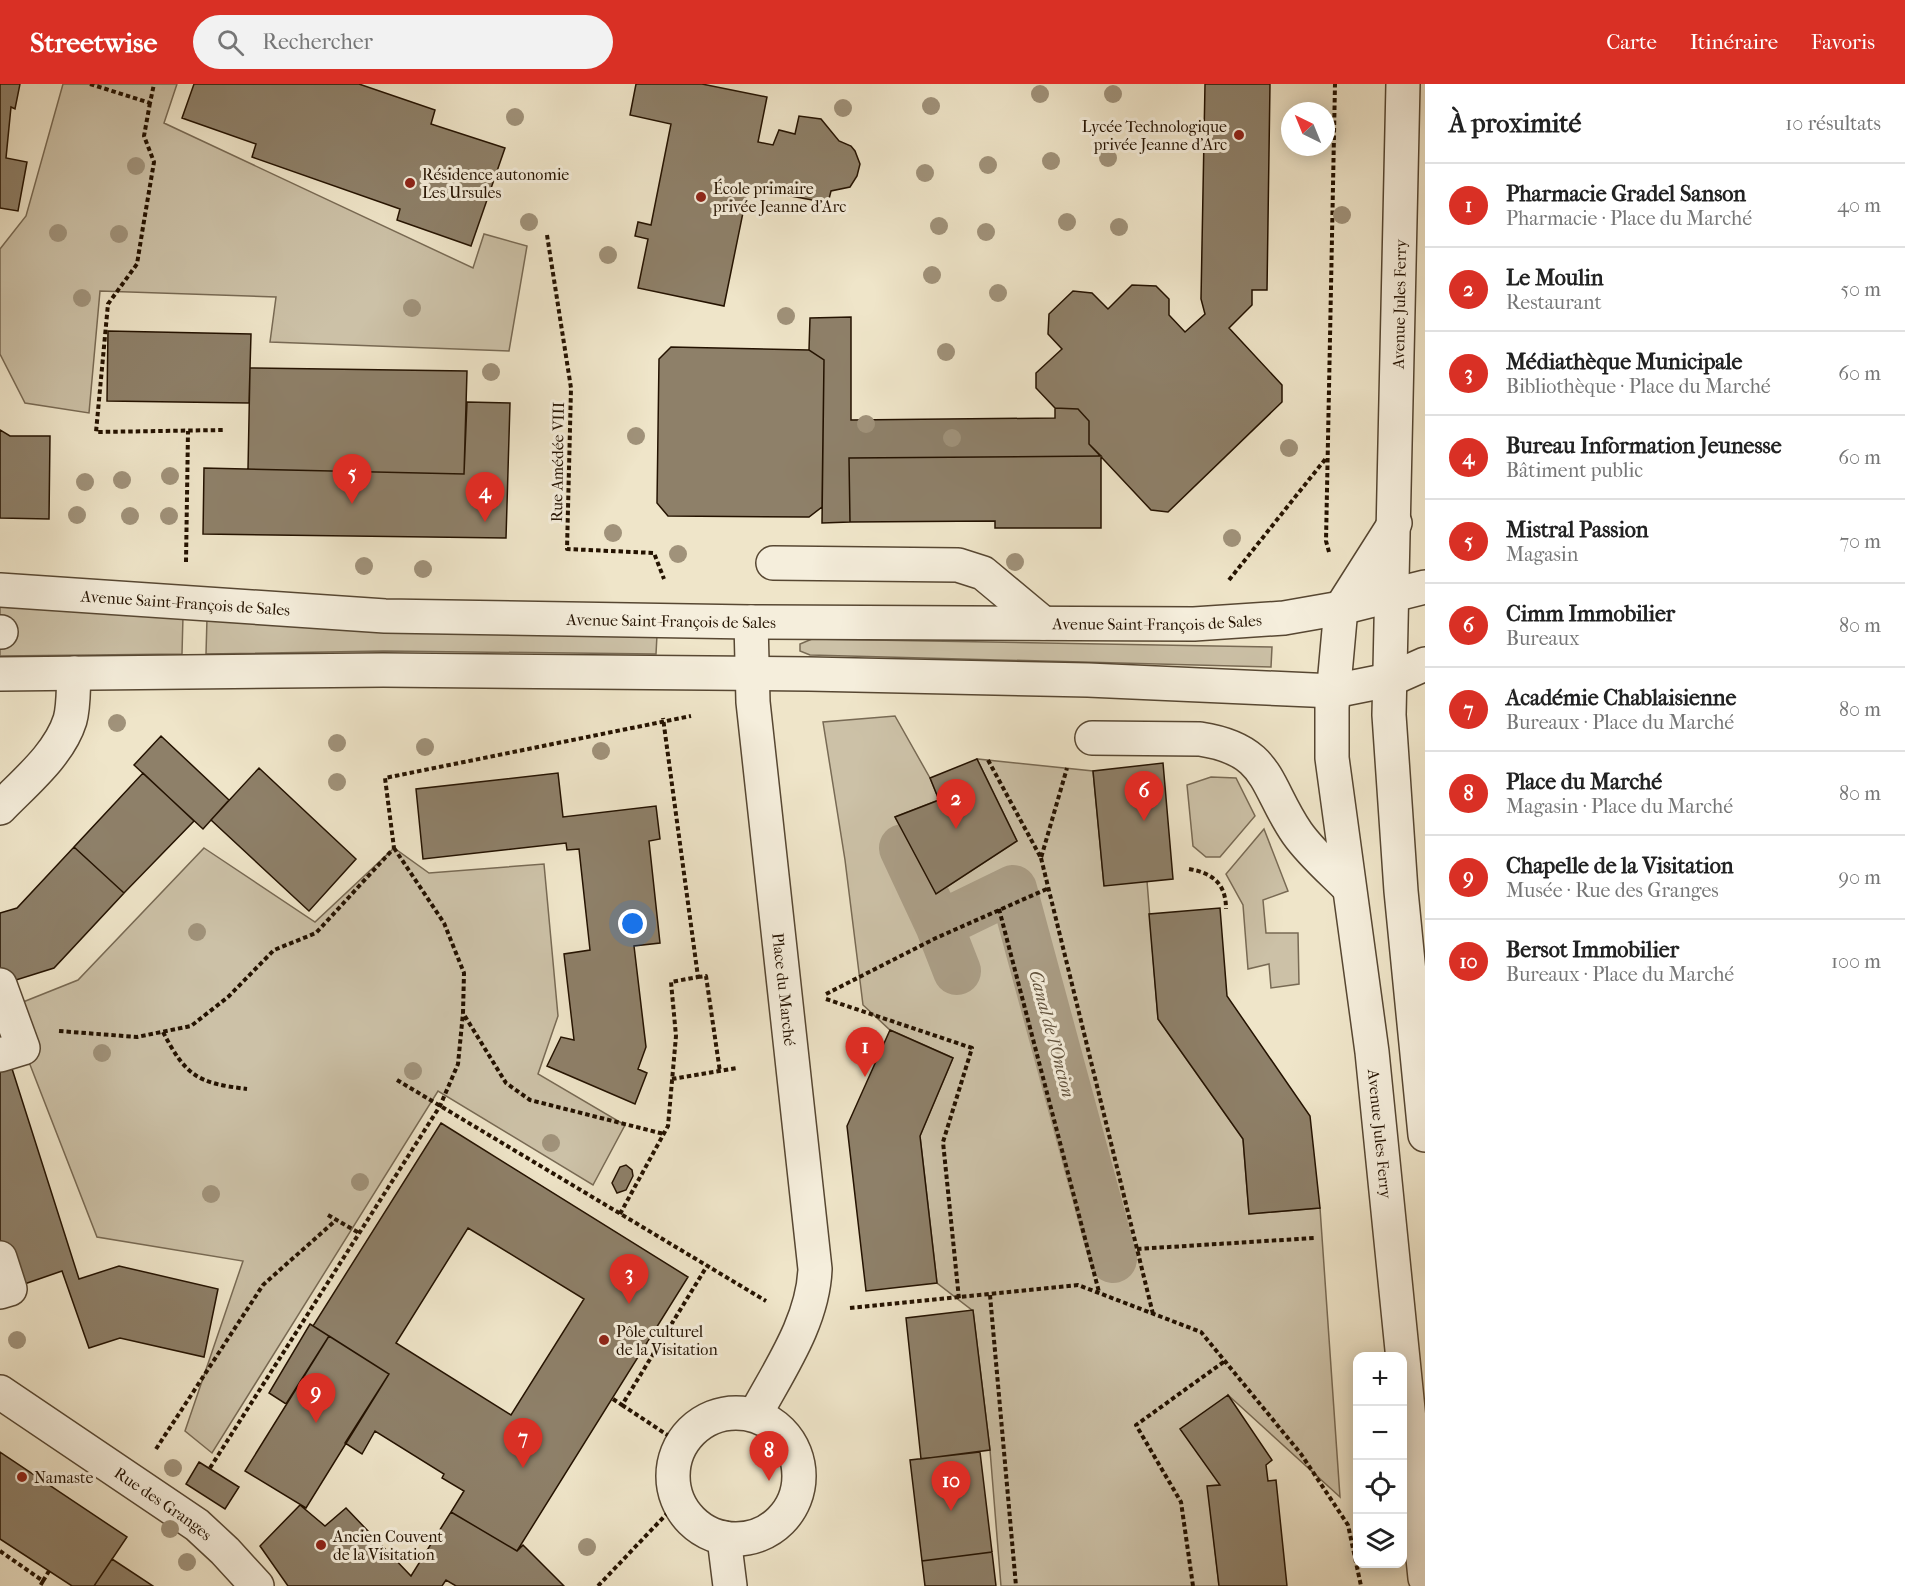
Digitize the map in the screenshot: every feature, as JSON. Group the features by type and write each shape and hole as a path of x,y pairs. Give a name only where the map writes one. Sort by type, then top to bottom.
{"street":[{"name":"Avenue Jules Ferry","path":"1403,84 1394,595 1389,680 1392,784 1425,1136"},
{"name":"Avenue Jules Ferry","path":"1395,523 1341,608 1334,691 1332,758 1414,1357 1425,1578"},
{"path":"773,563 958,565 992,579 1043,623"},
{"path":"1341,608 1425,587"},
{"name":"Avenue Saint-François de Sales","path":"0,590 385,615 751,622 1194,624 1284,618 1341,608"},
{"name":"Place du Marché","path":"751,622 753,702 815,1250 814,1284 805,1318 755,1415"},
{"path":"0,674 383,670 753,673 1088,680 1334,691 1389,680 1425,664"},
{"path":"0,808 61,740 70,718 74,673"},
{"path":"1092,738 1200,739 1215,741 1244,754 1266,775 1298,835 1348,887"},
{"path":"0,985 23,1048 0,1055"},
{"path":"0,1258 10,1288 0,1292"},
{"name":"Rue des Granges","path":"0,1392 197,1525 242,1580"},
{"path":"731,1412 755,1415 776,1426 792,1444 799,1467 798,1491 788,1513 770,1530 747,1538 724,1538 701,1529 688,1517 678,1502 674,1490 674,1467 681,1444 708,1419 731,1412"},
{"path":"724,1538 730,1586"}],"path":[{"path":"90,84 150,104"},
{"path":"154,84 144,136 154,162 137,264 108,304 96,432 224,430"},
{"path":"1335,84 1326,541 1341,608"},
{"name":"Rue Amédée VIII","path":"547,235 571,387 567,549 654,552 666,585"},
{"path":"185,602 188,430"},
{"path":"1194,624 1328,457"},
{"path":"664,712 662,720 698,977"},
{"path":"210,1468 440,1106 458,1064 465,973 456,948 429,898 394,849 385,778 662,720 693,716"},
{"path":"988,760 1041,858 1153,1314"},
{"path":"1041,858 1068,765"},
{"path":"15,1027 137,1037 191,1026 228,997 274,950 316,933 394,849"},
{"path":"1189,869 1208,874 1222,886 1226,896 1226,909"},
{"path":"959,1299 943,1142 972,1048 820,997 999,909 1049,888"},
{"path":"999,909 1099,1293"},
{"path":"620,1214 668,1126 676,1036 671,982 706,976 720,1072"},
{"path":"463,1013 506,1083 530,1100 664,1134"},
{"path":"163,1032 179,1062 202,1080 215,1085 247,1089"},
{"path":"672,1079 737,1068"},
{"path":"397,1080 707,1266 805,1318 1078,1285 1201,1332 1301,1454 1348,1525 1361,1586"},
{"path":"328,1215 359,1233"},
{"path":"134,1482 263,1284 336,1220"},
{"path":"1137,1249 1314,1238"},
{"path":"622,1405 707,1266"},
{"path":"990,1295 1016,1586"},
{"path":"1193,1586 1181,1502 1136,1425 1225,1361"},
{"path":"613,1399 681,1444"},
{"path":"598,1586 678,1502"},
{"path":"0,1551 44,1581"},
{"path":"40,1586 50,1571"}],"shaded area":[{"path":"63,84 177,84 164,123 473,268 484,234 527,246 509,351 270,342 276,297 100,291 89,413 25,403 0,354 0,249 26,216"},
{"path":"0,607 183,616 182,654 0,656"},
{"path":"207,618 657,635 656,654 384,651 206,654"},
{"path":"812,639 1272,647 1271,667 810,655 800,651 800,644"},
{"path":"895,716 930,778 939,800 895,817 936,894 1017,841 977,759 1093,771 1104,885 1147,881 1158,1019 1243,1139 1249,1214 1320,1208 1340,1497 1228,1395 1220,1485 1208,1486 1219,1586 1001,1586 990,1450 973,1311 937,1283 920,1136 953,1058 890,1030 863,1005 845,860 823,722"},
{"path":"1211,777 1236,778 1255,816 1220,857 1206,857 1193,846 1187,785"},
{"path":"1264,829 1288,891 1263,900 1266,933 1298,933 1299,984 1271,988 1269,964 1248,969 1243,905 1226,874"},
{"path":"204,848 315,922 394,848 429,873 544,864 558,1016 538,1074 625,1125 593,1185 438,1091 212,1453 185,1431 243,1261 97,1237 8,1008 78,980"}],"building":[{"path":"0,84 20,84 15,109 11,107 6,158 27,162 18,211 0,208"},
{"name":"Résidence autonomie Les Ursules","path":"194,84 359,84 435,110 431,124 505,148 471,246 397,220 400,209 252,157 256,144 182,118"},
{"name":"École primaire privée Jeanne d'Arc","path":"636,84 702,84 767,97 758,142 773,145 779,130 795,134 799,116 821,119 839,141 851,146 855,151 860,164 857,176 850,187 831,191 828,203 748,188 724,306 638,288 648,239 635,236 638,222 651,225 671,124 630,115"},
{"path":"1205,84 1270,84 1267,290 1252,290 1252,305 1229,328 1282,385 1282,402 1168,512 1151,510 1089,444 1089,421 1078,409 1055,408 1036,388 1036,373 1062,349 1048,334 1049,314 1073,291 1092,293 1108,309 1132,285 1156,286 1169,299 1169,315 1185,332 1205,314 1201,299"},
{"path":"851,317 851,420 1055,418 1055,408 1078,409 1089,421 1089,444 1101,456 849,458 850,522 822,523 824,360 809,350 810,318"},
{"path":"108,331 251,334 249,403 107,401"},
{"path":"671,347 809,350 824,360 822,507 809,517 668,516 657,503 659,359"},
{"path":"250,368 467,371 464,474 248,469"},
{"path":"467,402 510,403 506,538 203,534 204,468 464,474"},
{"path":"0,430 10,436 50,436 49,519 0,518"},
{"path":"1101,456 1101,528 995,528 995,521 850,522 849,458"},
{"path":"161,736 229,800 203,829 134,765"},
{"path":"977,759 1017,841 936,894 895,817 939,800 930,778"},
{"path":"1163,763 1173,879 1104,886 1093,771"},
{"path":"259,768 356,859 309,911 211,820"},
{"path":"143,773 194,821 124,893 74,847"},
{"path":"558,773 563,817 656,806 660,839 649,841 660,943 634,946 646,1047 638,1069 647,1073 635,1104 547,1066 561,1037 574,1040 564,954 590,950 579,849 567,850 566,843 423,859 416,789"},
{"path":"74,847 124,893 54,968 0,985 0,913 17,908"},
{"path":"1220,908 1227,996 1310,1116 1320,1208 1249,1214 1243,1139 1158,1019 1149,914"},
{"path":"890,1030 953,1058 920,1136 937,1283 866,1291 847,1126"},
{"path":"7,1053 79,1279 119,1266 218,1289 204,1357 120,1338 89,1348 62,1271 10,1289 0,1258 0,1055"},
{"name":"Pôle culturel de la Visitation","path":"441,1123 688,1277 517,1551 451,1512 464,1491 442,1478 444,1474 375,1431 362,1454 345,1443 389,1374 313,1326","holes":["468,1228 584,1299 511,1415 396,1343"]},
{"path":"626,1165 632,1170 633,1176 626,1190 617,1193 612,1183 620,1167"},
{"path":"973,1310 990,1450 921,1459 906,1318"},
{"path":"310,1324 329,1336 286,1404 269,1393"},
{"path":"329,1336 389,1374 306,1508 245,1471"},
{"path":"1228,1395 1272,1460 1266,1465 1268,1481 1276,1480 1287,1586 1219,1586 1207,1486 1220,1485 1180,1429"},
{"path":"0,1452 127,1537 94,1586 72,1586 0,1539"},
{"path":"980,1452 992,1552 922,1561 910,1460"},
{"path":"199,1462 239,1487 225,1509 186,1484"},
{"name":"Ancien Couvent de la Visitation","path":"300,1505 325,1526 346,1508 411,1576 451,1512 517,1551 523,1545 564,1586 456,1586 446,1580 442,1586 288,1586 260,1546"},
{"path":"992,1552 996,1586 925,1586 922,1561"},
{"path":"112,1559 153,1586 94,1586"}],"waterway":[{"name":"Canal de l'Oncion","path":"903,848 939,925 1013,889 1113,1259"},
{"name":"Canal de l'Oncion","path":"939,925 957,971"}],"place":[{"name":"Lycée Technologique privée Jeanne d'Arc","path":"1239,135"},
{"name":"Résidence autonomie Les Ursules","path":"410,183"},
{"name":"École primaire privée Jeanne d'Arc","path":"701,197"},
{"name":"Mistral Passion","path":"352,504"},
{"name":"Bureau Information Jeunesse","path":"485,522"},
{"name":"Cimm Immobilier","path":"1144,821"},
{"name":"Le Moulin","path":"956,829"},
{"name":"Pharmacie Gradel Sanson","path":"865,1077"},
{"name":"Médiathèque Municipale","path":"629,1304"},
{"name":"Pôle culturel de la Visitation","path":"604,1340"},
{"name":"Chapelle de la Visitation","path":"316,1423"},
{"name":"Académie Chablaisienne","path":"523,1468"},
{"name":"Namaste","path":"22,1477"},
{"name":"Place du Marché","path":"769,1481"},
{"name":"Bersot Immobilier","path":"951,1511"},
{"name":"Ancien Couvent de la Visitation","path":"321,1545"}]}
